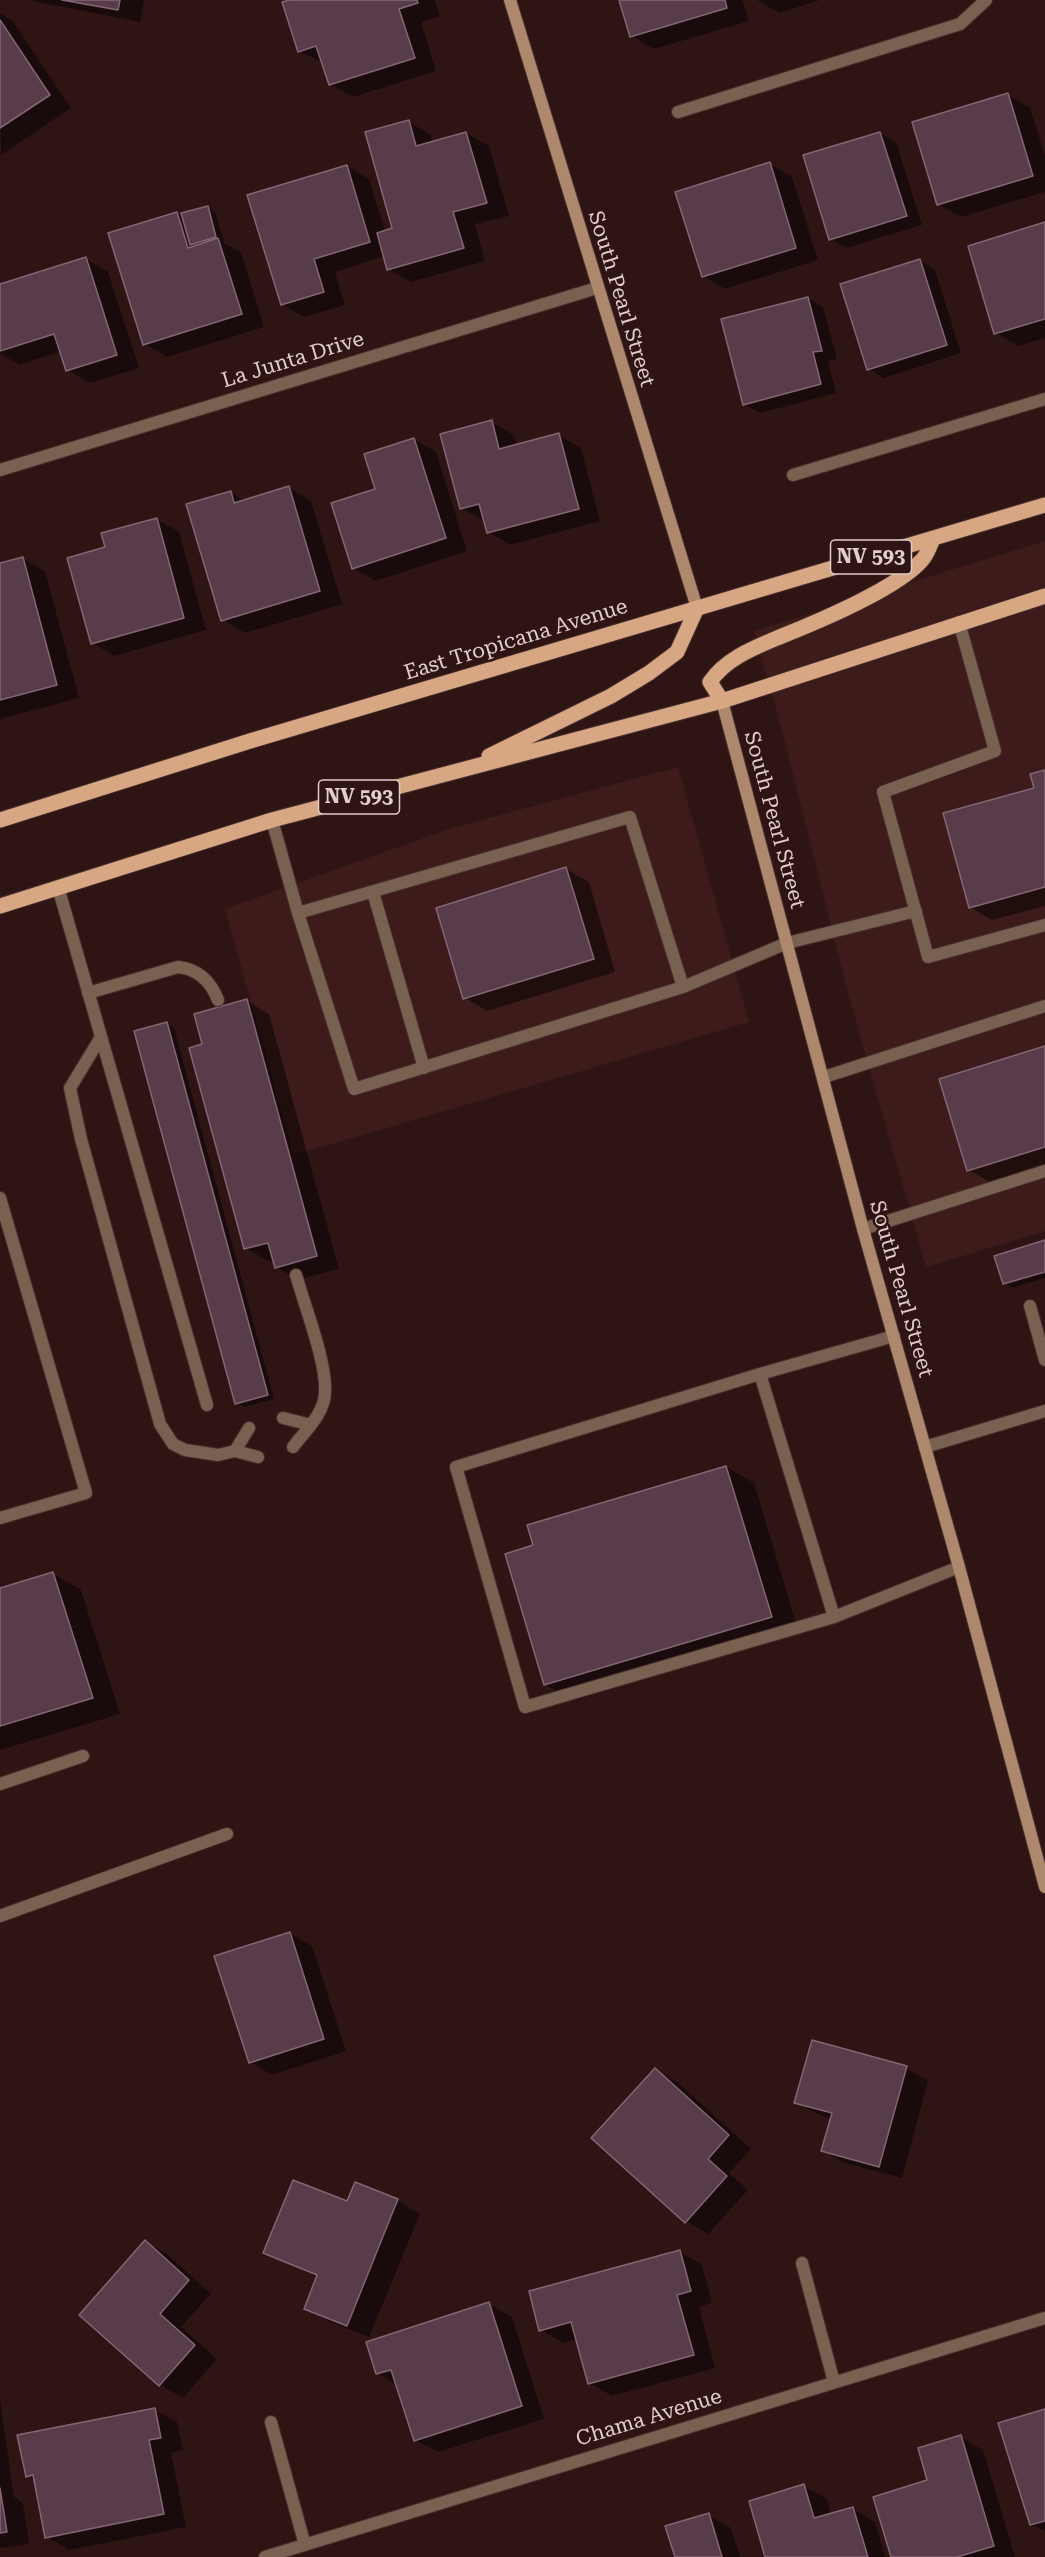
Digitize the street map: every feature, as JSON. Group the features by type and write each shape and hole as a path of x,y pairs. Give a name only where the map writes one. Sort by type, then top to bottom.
{"main road":[{"name":"East Tropicana Avenue","path":"0,820 250,741 1045,505"},
{"path":"722,701 710,682 717,670 758,646 834,613 888,585 922,560 933,540"},
{"name":"NV 593","path":"0,906 272,820 722,701 959,622 1045,596"},
{"path":"456,772 611,696 649,673 677,652 697,608"}],"street":[{"name":"South Pearl Street","path":"510,0 697,608"},
{"path":"678,112 960,24 986,0"},
{"name":"La Junta Drive","path":"0,470 597,288"},
{"path":"793,475 1045,399"},
{"path":"959,622 995,751 883,792 928,957 1045,925"},
{"name":"South Pearl Street","path":"722,701 863,1229 959,1567 1045,1887"},
{"path":"298,914 630,817 683,987"},
{"path":"272,820 298,914 354,1089 683,987 788,943 916,911"},
{"path":"58,887 207,1405"},
{"path":"373,892 424,1068"},
{"path":"88,993 178,967 188,968 212,984 218,1000"},
{"path":"824,1077 1045,1006"},
{"path":"101,1037 70,1088 81,1139 160,1424 173,1444 184,1450 218,1455 236,1451 258,1457"},
{"path":"863,1229 1045,1171"},
{"path":"0,1198 86,1493 0,1518"},
{"path":"293,1446 320,1411 326,1392 319,1355 296,1275"},
{"path":"1030,1306 1045,1360"},
{"path":"894,1336 760,1374 456,1467 525,1707 834,1617 959,1567"},
{"path":"760,1374 834,1617"},
{"path":"925,1447 1045,1411"},
{"path":"284,1418 311,1425"},
{"path":"236,1451 249,1428"},
{"path":"0,1784 83,1756"},
{"path":"0,1916 227,1834"},
{"path":"802,2263 834,2382"},
{"name":"Chama Avenue","path":"265,2557 1045,2318"},
{"path":"271,2422 305,2545"}],"shaded area":[{"path":"1045,541 1045,1231 926,1267 848,993 783,734 754,631"},
{"path":"678,767 749,1022 294,1155 225,909 452,828"}],"building":[{"path":"62,0 120,0 118,10"},
{"path":"290,0 417,0 418,3 399,9 415,58 329,85 316,46 298,52 282,2"},
{"path":"619,0 725,0 727,8 630,37"},
{"path":"0,20 50,95 0,128"},
{"path":"1008,93 1033,176 937,205 912,122"},
{"path":"409,120 416,146 466,132 487,203 453,212 464,248 387,270 377,233 392,228 365,132"},
{"path":"880,132 907,216 829,240 803,155"},
{"path":"770,162 796,248 702,277 675,192"},
{"path":"347,165 370,242 314,259 324,292 281,305 247,195"},
{"path":"208,206 216,237 190,245 181,213"},
{"path":"177,212 188,248 218,238 242,314 143,345 108,233"},
{"path":"1045,222 1045,319 994,334 968,246"},
{"path":"86,257 117,355 66,371 54,334 0,351 0,284"},
{"path":"920,259 947,345 867,370 840,284"},
{"path":"808,297 822,351 813,352 821,384 743,405 721,319"},
{"path":"492,420 499,449 559,433 579,509 487,533 479,504 460,509 440,434"},
{"path":"414,438 446,538 352,569 331,503 375,489 364,454"},
{"path":"289,486 320,591 221,621 186,504 231,491 234,503"},
{"path":"157,518 184,618 91,644 67,558 105,547 101,533"},
{"path":"23,557 57,685 0,700 0,563"},
{"path":"1045,770 1045,887 969,908 943,813 1034,788 1030,774"},
{"path":"566,867 594,959 463,999 436,908"},
{"path":"247,999 317,1256 275,1268 268,1243 244,1249 189,1048 202,1044 194,1014"},
{"path":"167,1022 268,1395 235,1404 134,1031"},
{"path":"1045,1046 1045,1147 967,1171 939,1079"},
{"path":"1045,1240 1045,1272 1003,1284 994,1256"},
{"path":"726,1466 772,1617 544,1685 505,1554 533,1545 527,1525"},
{"path":"53,1572 93,1698 0,1726 0,1588"},
{"path":"290,1932 324,2039 249,2063 214,1956"},
{"path":"812,2040 907,2066 879,2167 821,2151 832,2113 794,2103"},
{"path":"655,2068 729,2135 708,2159 727,2176 685,2223 591,2138"},
{"path":"293,2180 347,2201 355,2182 398,2199 347,2326 304,2309 317,2275 263,2253"},
{"path":"145,2240 189,2280 160,2314 195,2345 159,2386 79,2315"},
{"path":"680,2250 691,2291 677,2295 694,2355 588,2384 571,2322 539,2331 529,2291"},
{"path":"489,2302 522,2406 414,2441 391,2370 376,2374 366,2342"},
{"path":"155,2408 161,2438 149,2440 164,2514 45,2538 33,2475 26,2477 17,2435"},
{"path":"1045,2409 1045,2521 1030,2525 998,2423"},
{"path":"961,2435 994,2546 957,2557 891,2557 873,2497 927,2480 918,2448"},
{"path":"804,2484 814,2518 853,2507 868,2557 765,2557 749,2501"},
{"path":"0,2488 7,2532 0,2533"},
{"path":"709,2513 722,2557 675,2557 665,2526"}]}
